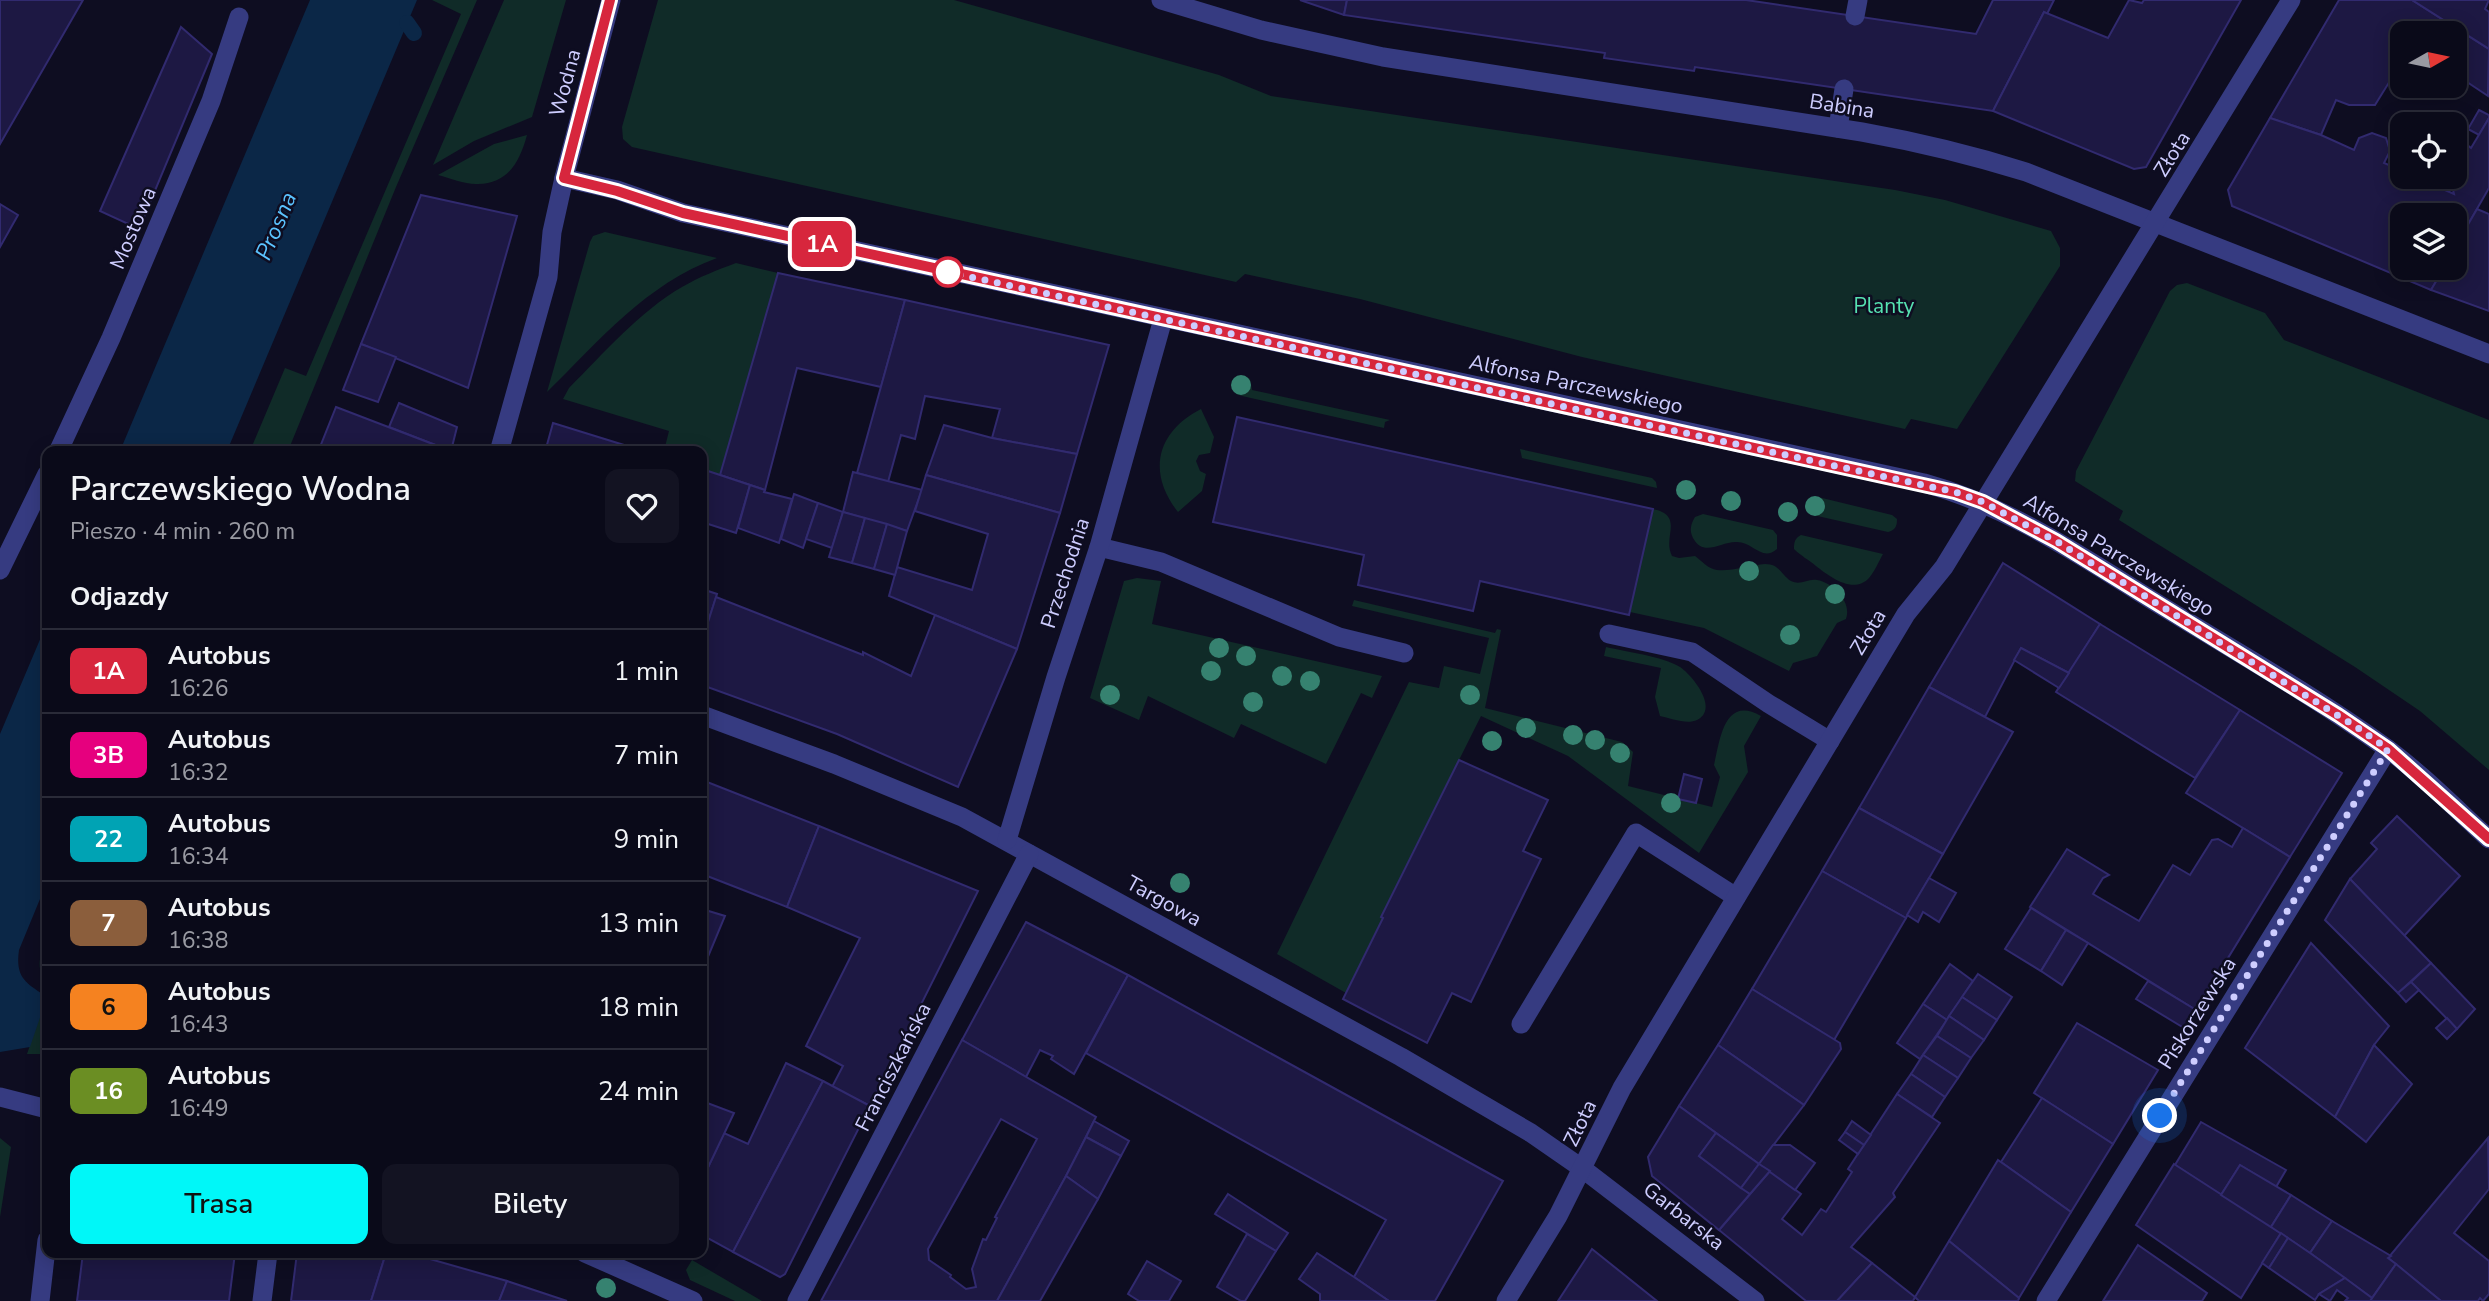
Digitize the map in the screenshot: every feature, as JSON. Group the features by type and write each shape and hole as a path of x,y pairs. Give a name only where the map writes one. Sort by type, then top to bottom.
{"street":[{"name":"Wodna","path":"501,446 548,277 552,232 564,178 611,0"},
{"name":"Babina","path":"1161,0 1261,30 1383,57 1838,128 1920,142 1975,156 2026,172 2489,354"},
{"name":"Złota","path":"1506,1301 1583,1169 1622,1088 1906,614 1944,567 2291,0"},
{"name":"Mostowa","path":"61,446 111,338 211,102 239,18"},
{"path":"1838,128 1844,89"},
{"name":"Alfonsa Parczewskiego","path":"564,178 617,191 683,213 1924,483 1983,502 2056,541 2338,715 2388,749 2489,839"},
{"name":"Przechodnia","path":"1007,840 1098,547 1163,319"},
{"path":"0,570 42,484"},
{"path":"1098,547 1161,562 1339,637 1404,653"},
{"path":"1609,634 1692,652 1830,741"},
{"name":"Targowa","path":"707,717 860,775 962,817 1007,840 1401,1057 1531,1133 1583,1169"},
{"name":"Piskorzewska","path":"2046,1301 2388,749"},
{"path":"1521,1024 1636,833 1736,897"},
{"name":"Franciszkańska","path":"797,1301 1029,853"},
{"path":"0,1097 42,1108"},
{"name":"Garbarska","path":"1583,1169 1755,1301"},
{"path":"40,1301 45,1258"},
{"path":"262,1301 267,1258"},
{"path":"596,1258 693,1301"}],"green space":[{"path":"432,0 477,0 396,187 290,446 252,446 285,368 306,376 461,14"},
{"path":"504,0 566,0 532,117 474,141 433,165"},
{"name":"Planty","path":"658,0 954,0 1219,75 1271,96 1895,190 1945,200 2051,231 2060,248 2060,266 1957,429 1911,419 1905,429 1582,357 1360,299 1245,274 1236,282 632,147 623,139 622,127"},
{"path":"527,135 521,154 511,170 496,180 471,184 438,175 494,144"},
{"path":"605,232 717,258 691,269 646,298 625,315 547,392 590,242 593,236"},
{"path":"736,263 778,273 720,475 707,471 707,446 665,446 669,431 563,399 569,388 651,308 688,283"},
{"path":"2187,283 2265,313 2284,340 2489,420 2489,770 2420,711 2355,667 2119,520 2123,511 2075,481 2076,471 2170,291 2177,285"},
{"path":"1239,377 1250,379 1252,390 1390,420 1385,422 1384,428 1236,394 1232,384"},
{"path":"1201,409 1214,437 1210,453 1199,455 1196,461 1200,471 1206,474 1202,491 1178,512 1162,483 1161,454 1174,429"},
{"path":"1520,449 1652,478 1657,488 1522,458"},
{"path":"1818,497 1892,515 1897,519 1896,526 1888,532 1813,515 1808,504"},
{"path":"1653,509 1668,517 1672,556 1695,556 1717,570 1770,564 1791,581 1823,582 1835,589 1844,600 1846,619 1837,623 1817,656 1793,663 1789,671 1704,628 1630,612"},
{"path":"1703,514 1773,530 1777,535 1777,549 1767,553 1737,542 1702,547 1693,538 1691,530 1695,517"},
{"path":"1801,535 1883,554 1869,578 1863,583 1849,584 1828,574 1794,549 1795,540"},
{"path":"1137,578 1161,581 1152,624 1382,676 1372,698 1361,693 1326,764 1241,724 1234,738 1148,696 1139,720 1090,698 1124,581"},
{"path":"1354,600 1495,633 1497,629 1501,630 1485,708 1622,742 1633,752 1628,786 1712,807 1720,777 1714,765 1722,733 1731,716 1739,711 1749,711 1761,716 1744,746 1748,772 1699,853 1568,756 1481,716 1381,916 1383,918 1346,993 1277,954 1409,682 1439,688 1444,666 1480,674 1489,638 1352,606"},
{"path":"1606,647 1654,657 1680,667 1702,692 1706,708 1703,715 1688,722 1660,716 1655,697 1661,668 1604,656"},
{"path":"42,1010 42,1053 27,1054"},
{"path":"0,1138 11,1147 0,1217"},
{"path":"692,1260 762,1301 735,1301 690,1280 686,1270"}],"water":[{"name":"Prosna","path":"310,0 417,0 229,446 122,446"},
{"path":"42,635 42,894 19,950 18,959 24,979 42,994 42,1012 30,1047 0,1052 0,734"}],"building":[{"path":"0,0 83,0 0,144"},
{"path":"1300,0 1347,0 1344,15"},
{"path":"1347,0 1746,0 1976,34 1993,0 2054,0 2047,14 2044,12 1993,111 1695,67 1694,71 1604,58 1605,53 1344,15"},
{"path":"2129,0 2142,3 2144,0 2241,0 2146,167 2134,169 1993,111 2044,12 2108,38"},
{"path":"2339,0 2412,0 2445,21 2390,21 2390,81 2375,105 2349,105 2336,100 2321,135 2270,118"},
{"path":"2412,0 2489,0 2485,9 2489,12 2489,49 2468,36 2468,21 2445,21"},
{"path":"181,27 212,54 139,229 100,211"},
{"path":"2468,36 2489,49 2488,96 2468,83"},
{"path":"2479,110 2489,115 2489,118 2479,135 2468,129"},
{"path":"2270,118 2321,135 2354,150 2359,138 2372,133 2386,138 2390,151 2384,163 2390,166 2390,189 2443,189 2454,194 2453,189 2467,189 2467,145 2471,148 2489,118 2489,188 2467,226 2467,203 2390,203 2390,273 2232,206 2228,190"},
{"path":"421,195 517,216 468,388 361,344"},
{"path":"0,204 18,215 0,247"},
{"path":"2477,209 2489,214 2489,311 2431,290 2437,280 2467,280 2467,226"},
{"path":"778,273 905,300 881,387 797,368 765,490 720,475"},
{"path":"2407,280 2437,280 2431,290"},
{"path":"905,300 1109,345 1077,454 992,438 1000,409 925,396 915,439 901,435 888,482 857,473"},
{"path":"361,344 396,357 378,402 343,390"},
{"path":"399,403 457,427 452,446 438,446 389,427"},
{"path":"336,407 438,446 320,446"},
{"path":"1237,417 1653,509 1629,615 1480,581 1473,611 1358,585 1364,555 1213,522"},
{"path":"553,423 627,446 547,446"},
{"path":"944,425 992,438 1077,454 1060,513 926,475"},
{"path":"707,471 750,485 736,533 707,524"},
{"path":"853,472 922,490 907,531 843,512"},
{"path":"926,475 1060,513 1017,649 889,596 897,567 972,590 988,534 915,511"},
{"path":"750,485 765,490 764,492 792,499 779,543 738,528"},
{"path":"794,494 818,503 803,548 781,539"},
{"path":"818,503 843,512 832,548 806,539"},
{"path":"843,512 865,518 852,563 829,557"},
{"path":"865,518 887,524 874,569 852,563"},
{"path":"887,524 907,531 895,575 874,569"},
{"path":"2003,563 2100,624 2069,673 2021,648 1985,717 1929,687"},
{"path":"707,591 717,594 707,625"},
{"path":"716,597 863,655 863,652 911,676 935,615 1017,649 958,787 837,734 707,687 707,625"},
{"path":"2100,624 2240,710 2195,778 2056,692"},
{"path":"2021,648 2069,673 2059,688 2014,660"},
{"path":"1929,687 2013,732 1943,854 1859,808"},
{"path":"2240,710 2342,773 2290,857 2186,793"},
{"path":"1459,760 1548,800 1523,851 1541,859 1471,1002 1452,993 1427,1043 1343,999"},
{"path":"1684,774 1702,779 1696,803 1678,799"},
{"path":"707,782 819,826 787,907 707,876"},
{"path":"1859,808 1943,854 1906,918 1822,871"},
{"path":"2397,816 2460,876 2404,936 2350,879 2377,849 2371,843"},
{"path":"819,826 978,891 870,1106 832,1087 843,1066 806,1046 860,938 787,907"},
{"path":"2243,828 2290,857 2196,1010 2030,907 2067,849 2109,875 2103,878 2093,894 2139,921 2173,865 2190,875 2212,840 2218,839 2232,847"},
{"path":"1822,871 1906,918 1834,1040 1752,989"},
{"path":"1929,878 1956,893 1939,922 1923,912 1918,922 1907,915"},
{"path":"2350,879 2431,963 2398,993 2325,920"},
{"path":"2031,908 2066,930 2041,971 2005,949"},
{"path":"707,911 725,916 707,959"},
{"path":"1026,922 1128,975 1074,1074 1051,1059 1053,1056 1040,1050 1026,1077 962,1040"},
{"path":"2066,930 2088,943 2062,985 2041,971"},
{"path":"2311,943 2389,1026 2374,1045 2335,1117 2245,1048"},
{"path":"2431,963 2475,1009 2457,1029 2411,982"},
{"path":"1950,964 1973,981 1947,1020 1923,1004"},
{"path":"1978,974 2012,997 1997,1020 1962,997"},
{"path":"1128,975 1503,1181 1435,1301 1389,1301 1354,1277 1386,1220 1086,1053"},
{"path":"2148,981 2196,1010 2184,1028 2136,999"},
{"path":"2411,982 2419,990 2406,1002 2398,993"},
{"path":"1752,989 1840,1043 1841,1049 1804,1105 1718,1045"},
{"path":"1962,997 1997,1020 1984,1040 1949,1016"},
{"path":"1923,1004 1947,1020 1920,1059 1897,1043"},
{"path":"1949,1016 1984,1040 1971,1058 1937,1036"},
{"path":"2447,1018 2457,1029 2447,1039 2436,1028"},
{"path":"2077,1023 2158,1070 2113,1144 2034,1093"},
{"path":"1937,1036 1971,1058 1958,1078 1923,1055"},
{"path":"962,1040 1096,1117 997,1301 821,1301","holes":["1001,1119 1037,1139 995,1217 997,1218 986,1240 983,1239 972,1269 976,1287 966,1289 929,1260 928,1249"]},
{"path":"1718,1045 1804,1105 1759,1164 1679,1106"},
{"path":"2374,1045 2412,1084 2366,1142 2335,1117"},
{"path":"1923,1055 1958,1078 1945,1097 1911,1074"},
{"path":"786,1063 823,1081 733,1252 707,1238 707,1169 724,1133 748,1144"},
{"path":"1911,1074 1945,1097 1932,1117 1897,1094"},
{"path":"823,1081 870,1106 785,1274 780,1277 733,1252"},
{"path":"1897,1094 1940,1123 1893,1193 1895,1197 1851,1247 1872,1263 1837,1301 1806,1301 1719,1230 1770,1171 1801,1194 1782,1219 1802,1235 1821,1209 1826,1212 1852,1172 1848,1169"},
{"path":"2042,1098 2113,1144 2071,1212 2001,1162"},
{"path":"707,1103 734,1113 707,1170"},
{"path":"1679,1106 1716,1133 1699,1156 1750,1194 1719,1230 1652,1176 1648,1157"},
{"path":"1094,1121 1129,1141 1121,1156 1086,1137"},
{"path":"1852,1121 1871,1135 1864,1145 1845,1132"},
{"path":"2201,1122 2286,1170 2276,1187 2240,1165 2221,1195 2175,1165"},
{"path":"1845,1132 1864,1145 1858,1154 1839,1140"},
{"path":"1716,1133 1759,1164 1741,1188 1699,1156"},
{"path":"1086,1137 1121,1156 1098,1199 1066,1176"},
{"path":"2488,1138 2489,1189 2454,1233 2489,1261 2489,1294 2483,1301 2480,1298 2478,1301 2441,1301 2388,1258"},
{"path":"1773,1145 1790,1145 1815,1163 1795,1190 1759,1164"},
{"path":"1998,1160 2071,1212 2019,1298 1949,1241"},
{"path":"1759,1164 1770,1171 1750,1194 1741,1188"},
{"path":"2174,1164 2281,1233 2241,1298 2136,1225"},
{"path":"2240,1165 2291,1195 2271,1227 2221,1195"},
{"path":"1066,1176 1098,1199 1040,1301 997,1301"},
{"path":"1228,1194 1288,1233 1276,1251 1215,1214"},
{"path":"2291,1195 2332,1221 2310,1253 2271,1227"},
{"path":"2332,1221 2391,1256 2388,1258 2396,1264 2372,1298 2310,1253"},
{"path":"2281,1233 2288,1238 2269,1268 2262,1263"},
{"path":"1247,1234 1276,1251 1245,1301 1241,1301 1217,1287"},
{"path":"2288,1238 2345,1278 2319,1294 2315,1300 2269,1268"},
{"path":"1949,1241 2019,1298 2018,1301 1919,1301 1915,1297"},
{"path":"2138,1245 2207,1293 2202,1301 2103,1301"},
{"path":"1592,1249 1657,1301 1558,1301"},
{"path":"1317,1253 1389,1301 1320,1301 1320,1294 1299,1279"},
{"path":"82,1258 234,1258 229,1301 77,1301"},
{"path":"296,1258 384,1258 371,1301 291,1301"},
{"path":"384,1258 426,1258 507,1281 499,1301 371,1301"},
{"path":"1147,1261 1181,1281 1169,1301 1139,1301 1128,1294"},
{"path":"1872,1263 1915,1297 1913,1301 1837,1301"},
{"path":"2396,1264 2441,1301 2370,1301"},
{"path":"2345,1278 2372,1298 2370,1301 2345,1301 2348,1298 2337,1290 2330,1301 2319,1294"},
{"path":"507,1281 567,1301 499,1301"}],"waterway":[{"path":"407,23 414,33"}],"bus line":[{"name":"1A","path":"610,0 564,178 617,191 683,213 1924,483 1955,492 1983,502 2056,541 2338,715 2388,749 2489,839"}],"route":[{"path":"948,272 1924,483 1955,492 1983,502 2056,541 2355,726 2388,749 2160,1116"}]}
